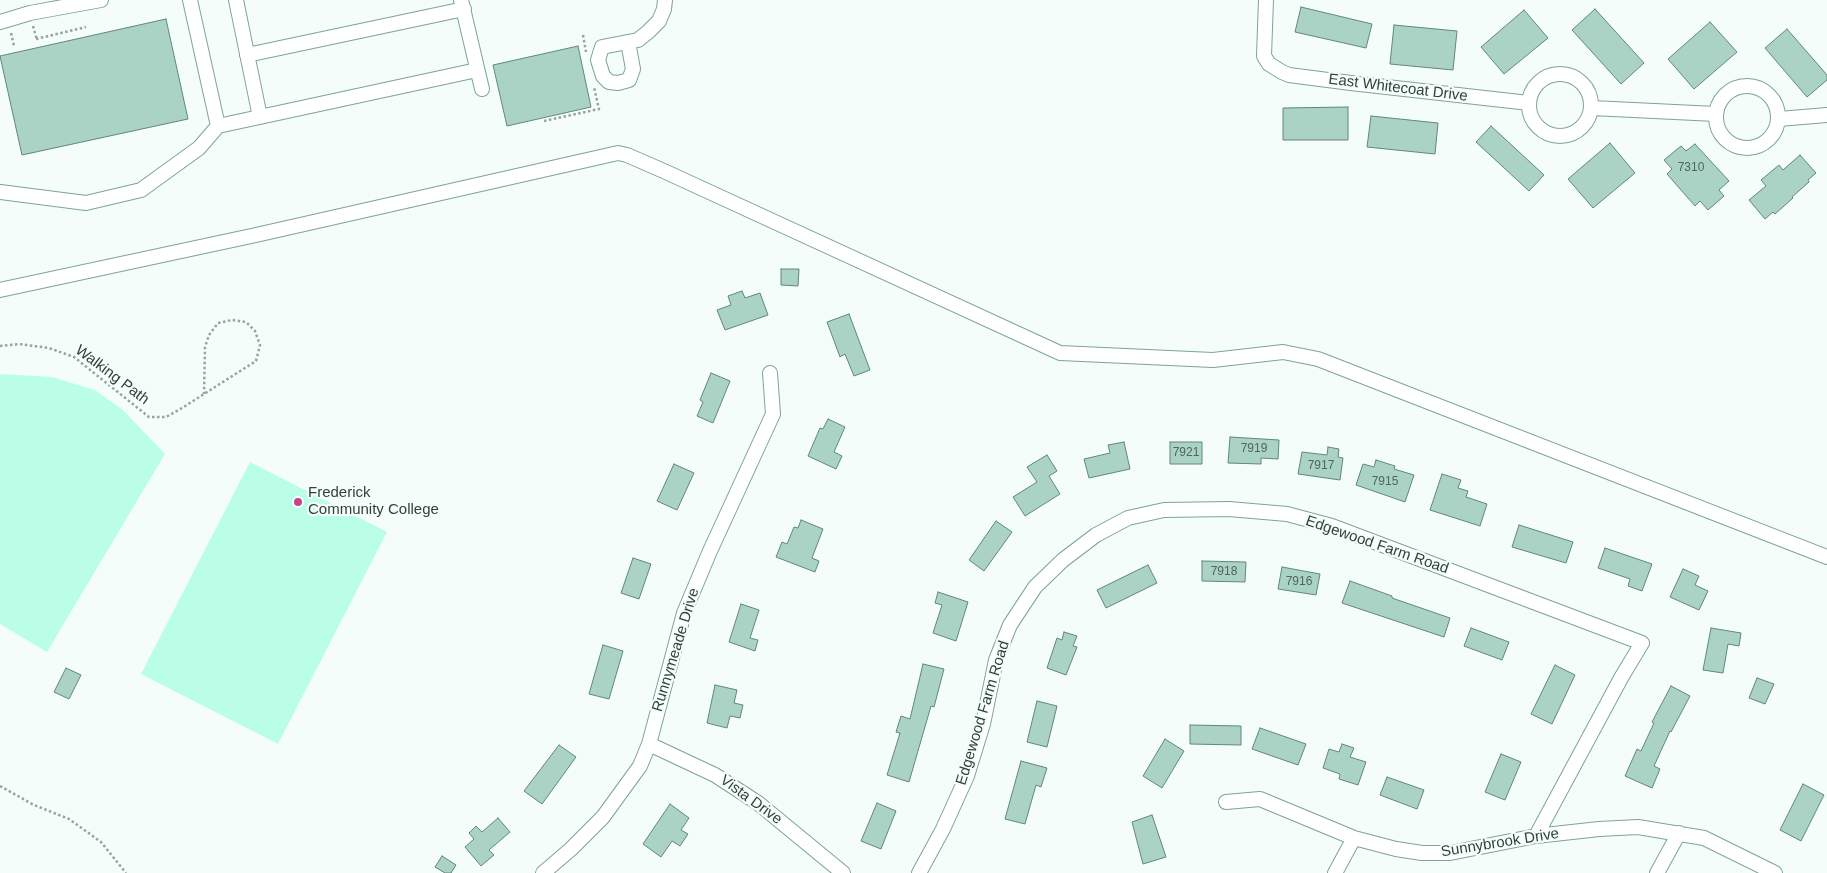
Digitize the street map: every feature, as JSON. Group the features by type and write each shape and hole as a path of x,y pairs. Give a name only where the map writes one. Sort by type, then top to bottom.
{"street":[{"path":"5,26 30,13 101,0"},
{"path":"190,0 218,126"},
{"path":"236,0 260,117"},
{"path":"628,42 638,40 659,21 664,9 665,0"},
{"name":"East Whitecoat Drive","path":"1266,0 1264,56 1269,64 1289,75 1529,103"},
{"path":"247,55 462,5 482,90"},
{"path":"0,192 86,203 141,190 199,148 218,126 477,70"},
{"path":"1563,74 1575,77 1585,85 1591,96 1592,108 1589,120 1581,130 1570,136 1558,137 1546,134 1536,126 1530,115 1529,103 1532,90 1540,81 1551,75 1563,74"},
{"path":"1750,85 1762,89 1772,96 1778,107 1779,119 1776,131 1768,141 1757,147 1745,148 1733,145 1723,137 1717,127 1716,114 1719,102 1727,93 1738,87 1750,85"},
{"path":"1592,108 1716,114"},
{"path":"1779,119 1827,115"},
{"path":"0,290 256,235 618,153 666,172 1060,352 1213,360 1283,352 1318,359 1827,557"},
{"name":"Runnymeade Drive","path":"543,873 571,849 603,817 640,766 648,744 684,614 710,551 773,414 770,373"},
{"name":"Edgewood Farm Road","path":"919,873 943,829 967,776 983,724 996,660 1010,625 1035,587 1063,560 1096,535 1128,518 1164,510 1228,509 1286,514 1332,526 1642,642 1536,836"},
{"name":"Vista Drive","path":"648,744 716,775 758,803 843,873"},
{"name":"Sunnybrook Drive","path":"1226,802 1260,799 1354,838 1396,850 1422,853 1450,853 1536,836 1638,827 1704,838 1775,873"},
{"path":"1657,873 1679,833"},
{"path":"1335,873 1354,838"}],"path":[{"path":"5,26 14,46"},
{"path":"36,38 86,27"},
{"path":"583,35 586,53"},
{"path":"544,122 598,109 592,81"},
{"name":"Walking Path","path":"0,346 18,344 49,348 74,357 149,417 166,417 204,394 256,361 260,345 255,331 246,322 232,320 218,323 209,335 205,347 204,394"},
{"path":"0,786 34,805 69,819 101,842 126,873"}],"green space":[{"path":"0,374 52,377 95,390 123,410 165,454 47,652 0,624"},
{"path":"250,462 387,532 278,744 141,674"}],"building":[{"path":"1301,7 1372,24 1366,48 1295,32"},
{"path":"1595,9 1644,63 1621,84 1572,30"},
{"path":"1524,10 1548,38 1504,74 1481,47"},
{"path":"166,19 188,119 22,155 0,56"},
{"path":"1710,22 1737,52 1694,89 1668,59"},
{"path":"1394,25 1457,31 1453,70 1390,64"},
{"path":"1787,29 1827,75 1827,80 1807,97 1765,48"},
{"path":"578,46 591,107 507,126 493,65"},
{"path":"1348,107 1348,140 1283,140 1283,108"},
{"path":"1371,116 1438,123 1435,154 1367,147"},
{"path":"1491,126 1544,175 1529,191 1476,142"},
{"path":"1610,143 1635,173 1593,208 1568,179"},
{"path":"1695,144 1729,181 1719,190 1724,196 1708,210 1700,201 1695,206 1667,174 1672,169 1664,160 1681,146 1686,151"},
{"path":"1800,155 1816,173 1793,198 1775,214 1773,212 1765,219 1749,200 1766,186 1761,180 1779,165 1783,170"},
{"path":"781,269 799,269 798,286 781,285"},
{"path":"742,291 745,298 760,293 768,315 725,330 717,310 731,305 728,296"},
{"path":"849,314 870,370 854,376 845,354 840,357 827,322"},
{"path":"711,373 730,381 713,423 697,416 703,402 700,400"},
{"path":"828,419 845,427 834,452 842,456 836,469 808,456 820,428 823,429"},
{"path":"1230,437 1279,440 1278,459 1261,458 1261,464 1228,463"},
{"path":"1124,442 1130,469 1089,478 1084,459 1110,453 1108,445"},
{"path":"1170,442 1202,442 1202,464 1170,464"},
{"path":"1328,447 1339,449 1338,457 1343,458 1340,480 1298,474 1302,452 1327,455"},
{"path":"1047,455 1057,471 1049,476 1060,494 1025,516 1013,497 1037,482 1027,467"},
{"path":"1376,460 1395,466 1394,469 1414,475 1405,502 1356,485 1363,464 1374,467"},
{"path":"674,464 694,473 677,510 657,501"},
{"path":"1442,474 1461,480 1458,488 1468,491 1466,497 1487,504 1480,526 1430,510"},
{"path":"801,520 823,529 812,558 819,561 815,572 776,557 782,542 787,544 794,527 798,528"},
{"path":"996,521 1012,532 984,571 969,560"},
{"path":"1519,525 1573,542 1566,563 1512,547"},
{"path":"1605,548 1652,564 1642,591 1628,586 1630,579 1598,568"},
{"path":"633,558 651,564 639,599 621,593"},
{"path":"1202,561 1246,562 1245,582 1202,581"},
{"path":"1148,565 1157,583 1106,608 1097,590"},
{"path":"1282,567 1320,574 1316,595 1278,589"},
{"path":"1683,569 1699,576 1695,585 1708,591 1699,610 1670,597"},
{"path":"1350,581 1450,618 1444,637 1342,603"},
{"path":"938,592 968,602 956,641 933,633 942,605 935,603"},
{"path":"741,604 759,610 750,638 758,640 755,651 729,642"},
{"path":"1471,628 1509,642 1502,660 1464,646"},
{"path":"1711,628 1741,633 1739,646 1728,644 1723,673 1703,670"},
{"path":"1064,632 1077,636 1073,646 1077,647 1066,675 1047,668 1057,638 1062,640"},
{"path":"603,645 623,651 609,699 589,694"},
{"path":"923,664 944,669 934,707 931,706 909,782 887,775 900,733 896,732 901,716 910,719"},
{"path":"1555,665 1575,675 1552,724 1531,714"},
{"path":"66,668 81,675 69,699 54,692"},
{"path":"1757,678 1774,684 1765,704 1749,698"},
{"path":"715,685 737,690 734,703 743,705 740,718 730,716 727,728 707,723"},
{"path":"1671,686 1690,696 1670,731 1654,766 1660,769 1652,788 1625,776 1637,749 1641,751 1654,723 1652,722"},
{"path":"1037,701 1057,706 1047,747 1027,742"},
{"path":"1190,725 1241,726 1241,745 1190,744"},
{"path":"1260,728 1306,744 1298,765 1252,749"},
{"path":"1165,739 1184,751 1162,788 1143,776"},
{"path":"1342,744 1354,748 1350,757 1366,762 1358,785 1339,779 1340,774 1323,768 1329,749 1339,752"},
{"path":"559,745 576,757 542,804 524,791"},
{"path":"1501,754 1521,762 1505,800 1485,792"},
{"path":"1021,761 1047,768 1041,787 1036,785 1025,824 1005,819"},
{"path":"1387,777 1424,790 1417,809 1380,795"},
{"path":"1803,784 1824,795 1801,841 1780,830"},
{"path":"877,803 896,811 881,849 861,841"},
{"path":"670,804 689,818 681,830 688,834 680,846 672,841 661,857 643,844"},
{"path":"1152,815 1166,857 1143,864 1132,822"},
{"path":"498,818 510,832 489,850 494,855 481,866 465,847 474,839 469,833 476,826 482,832"},
{"path":"442,856 456,865 451,873 445,873 435,867"}],"place":[{"name":"Frederick Community College","path":"298,502"}]}
